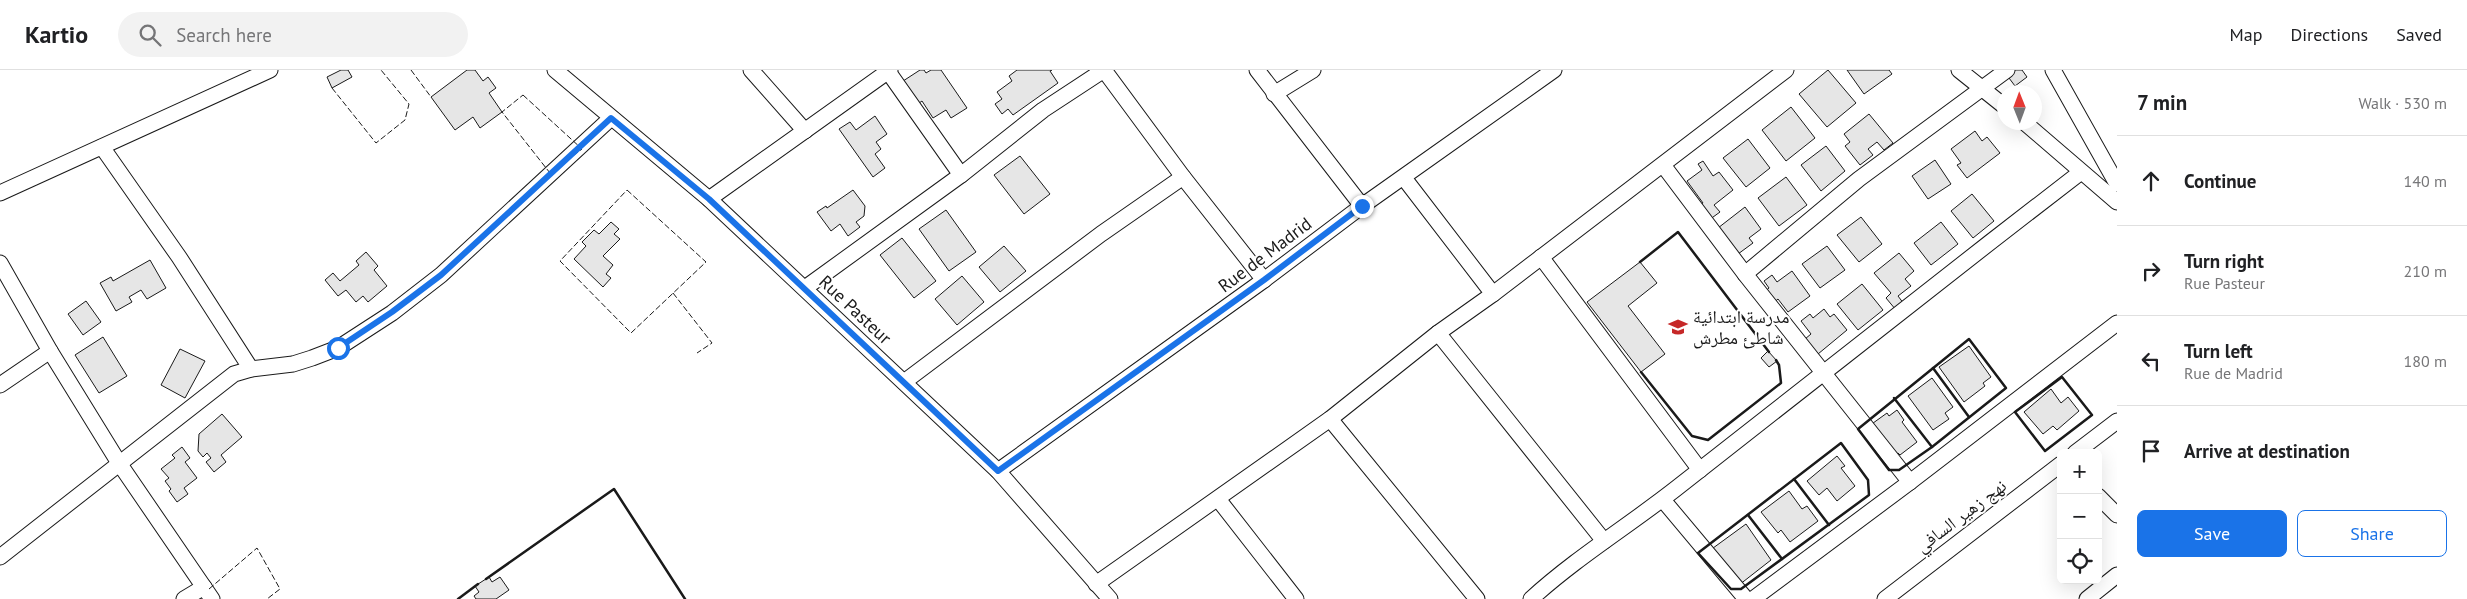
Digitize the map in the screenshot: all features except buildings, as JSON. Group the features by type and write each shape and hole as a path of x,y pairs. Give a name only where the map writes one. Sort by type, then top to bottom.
{"street":[{"path":"0,194 270,70"},
{"name":"Rue Pasteur","path":"555,70 709,199 998,471 1110,599"},
{"path":"751,70 805,131"},
{"path":"709,199 888,70 961,175"},
{"path":"805,288 961,175 1043,110 1104,70 1183,177 1264,280"},
{"path":"1257,70 1362,206"},
{"path":"1274,94 1313,70"},
{"name":"Rue de Madrid","path":"998,471 1264,280 1362,206 1554,70"},
{"path":"1096,584 1330,419 1438,333 1493,294 1786,70"},
{"path":"1959,70 1997,100"},
{"path":"1745,274 1860,179 2006,70"},
{"path":"2053,70 2117,184"},
{"path":"0,556 234,374 251,369 293,364 338,348 392,312 441,275 611,118"},
{"path":"2033,130 2117,202"},
{"path":"102,147 179,257 251,369"},
{"path":"1662,165 1745,274 1910,482"},
{"path":"1531,599 1552,580 1662,500 1823,371 2081,172"},
{"path":"904,382 1101,234 1183,177"},
{"path":"1404,178 1493,294"},
{"path":"1541,257 1700,470"},
{"path":"0,263 50,351 119,463 150,511 208,593 184,599"},
{"path":"1752,599 1910,482 2117,323"},
{"path":"1438,333 1604,542"},
{"path":"0,385 50,351"},
{"path":"1330,419 1477,599"},
{"path":"2080,449 2117,421"},
{"name":"نهج زهير السافي","path":"1885,599 2057,467"},
{"path":"1218,499 1296,599"},
{"path":"1662,500 1746,599"},
{"path":"2102,500 2117,515"},
{"path":"2087,599 2117,575"}],"fence":[{"path":"332,88 376,143 405,120 409,104 381,70"},
{"path":"411,70 431,97"},
{"path":"523,95 582,149 550,173 502,112 523,95"},
{"path":"627,190 706,262 631,333 560,261 627,190"},
{"path":"673,293 712,343 697,353"},
{"path":"209,589 257,548 280,589 267,599"}],"wall":[{"path":"1640,262 1678,232 1769,352"},
{"path":"1969,339 2006,388 1932,447 1899,470 1889,470 1858,429 1969,339"},
{"path":"1641,372 1692,436 1708,440 1781,383 1779,365 1776,360"},
{"path":"1933,368 1969,417"},
{"path":"2062,377 2092,415 2045,451 2015,412 2062,377"},
{"path":"1894,398 1932,447"},
{"path":"1841,443 1868,480 1869,495 1741,589 1731,589 1698,553 1841,443"},
{"path":"1794,479 1829,525"},
{"path":"486,579 614,489 685,599"},
{"path":"1748,515 1782,559"},
{"path":"458,599 478,584"}],"place":[{"name":"مدرسة ابتدائية شاطئ مطرش","path":"1678,327"}],"route":[{"path":"338,348 392,312 441,275 611,118 709,199 998,471 1264,280 1362,206"}]}
